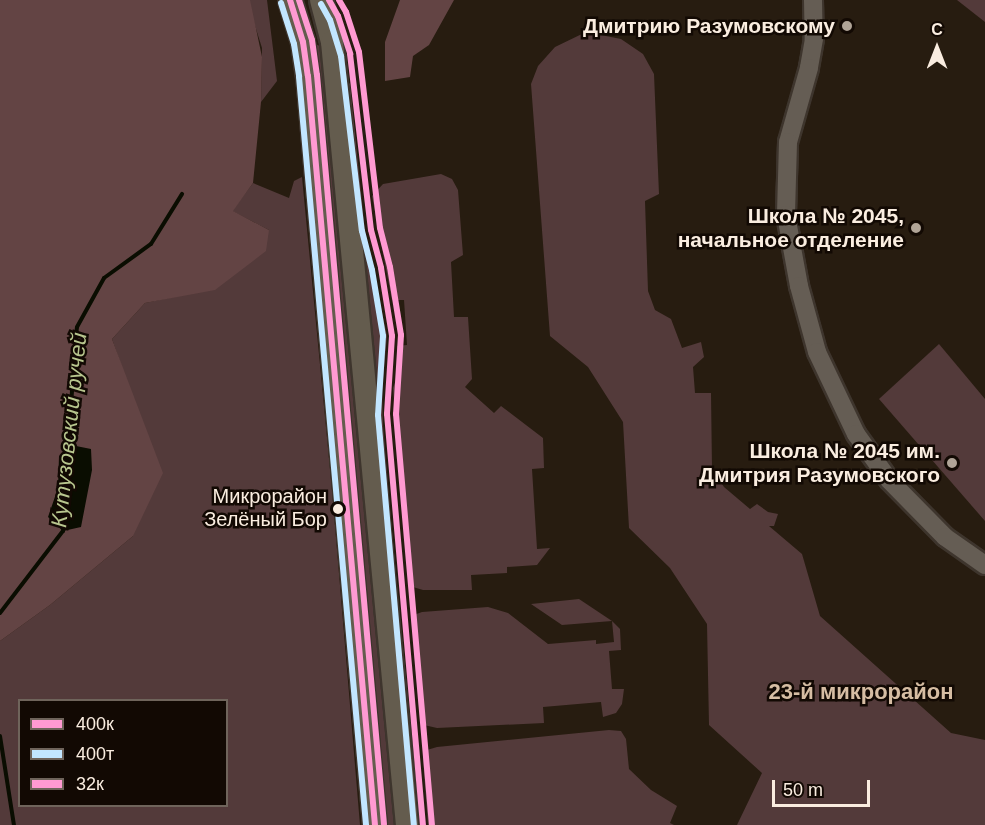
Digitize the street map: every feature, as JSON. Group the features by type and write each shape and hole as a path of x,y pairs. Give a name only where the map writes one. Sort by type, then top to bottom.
{"main road":[{"path":"290,0 303,42 308,76 375,825"},
{"path":"321,0 332,42 407,825"}],"street":[{"path":"816,5 809,68 788,142 786,215 800,286 817,352 856,434 889,480 945,537 985,566"}],"shaded area":[{"path":"0,0 250,0 262,57 261,102 253,183 233,211 269,230 266,251 215,290 145,303 112,339 163,473 133,536 50,605 0,641"},
{"path":"247,0 267,0 277,81 261,102 262,48"},
{"path":"400,0 454,0 429,45 413,56 410,77 385,81 385,42"},
{"path":"957,0 985,0 985,22"},
{"path":"586,32 621,39 643,54 654,74 659,194 645,201 648,291 655,310 671,319 682,348 701,342 704,357 693,367 695,393 711,393 712,469 724,487 750,509 757,504 768,512 778,514 774,526 769,526 802,554 820,616 951,733 985,740 985,825 737,825 762,773 709,725 707,624 670,568 629,528 623,422 588,367 550,336 531,84 538,66 555,47"},
{"path":"316,44 323,48 397,825 384,825"},
{"path":"346,80 350,84 365,232 387,336 382,390 383,425 417,825"},
{"path":"441,174 452,179 458,190 463,255 451,262 454,317 468,317 472,379 465,387 494,413 501,406 543,438 544,468 532,469 537,549 550,548 537,565 507,567 507,573 471,575 472,590 423,590 413,587 408,580 393,388 397,377 397,346 407,345 404,300 392,300 372,196 383,184"},
{"path":"302,177 332,490 360,825 0,825 0,641 50,605 133,536 129,387 112,339 145,303 178,296 269,230 232,211 253,183 289,198 294,181"},
{"name":"Школа № 2045 им. Дмитрия Разумовского","path":"939,344 985,399 985,521 879,399"},
{"path":"76,446 91,449 92,470 81,527 63,531 48,517 58,488 59,456"},
{"path":"579,599 612,621 562,625 531,604"},
{"path":"488,607 508,613 548,644 596,640 596,644 614,642 612,621 620,629 621,650 609,651 612,689 624,689 622,704 616,713 603,717 601,702 543,707 544,723 437,728 424,725 420,718 411,616 422,612"},
{"path":"609,730 621,731 626,739 629,769 651,790 677,806 670,823 674,825 428,825 423,758 427,750 437,747"}],"waterway":[{"name":"Кутузовский ручей","path":"67,456 77,327 104,278 151,244 182,194"},
{"name":"Кутузовский ручей","path":"0,613 64,527"},
{"name":"Кутузовский ручей","path":"0,736 14,825"}],"transit line":[{"name":"400к","path":"290,0 303,42 308,76 375,825"},
{"name":"32к","path":"299,0 312,40 317,75 384,824"},
{"name":"400к","path":"329,0 338,16 350,54 371,230 381,268 392,336 387,414 423,825"},
{"name":"32к","path":"339,0 346,12 359,52 380,228 390,267 401,335 396,414 432,824"},
{"name":"400т","path":"281,3 294,44 299,77 366,825"},
{"name":"400т","path":"321,4 330,20 341,56 362,231 372,270 383,336 378,415 414,825"}],"place":[{"name":"Дмитрию Разумовскому","path":"847,26"},
{"name":"Школа № 2045, начальное отделение","path":"916,228"},
{"name":"Школа № 2045 им. Дмитрия Разумовского","path":"952,463"},
{"name":"Микрорайон Зелёный Бор","path":"338,509"}],"district":[{"name":"23-й микрорайон","path":"861,692"}]}
